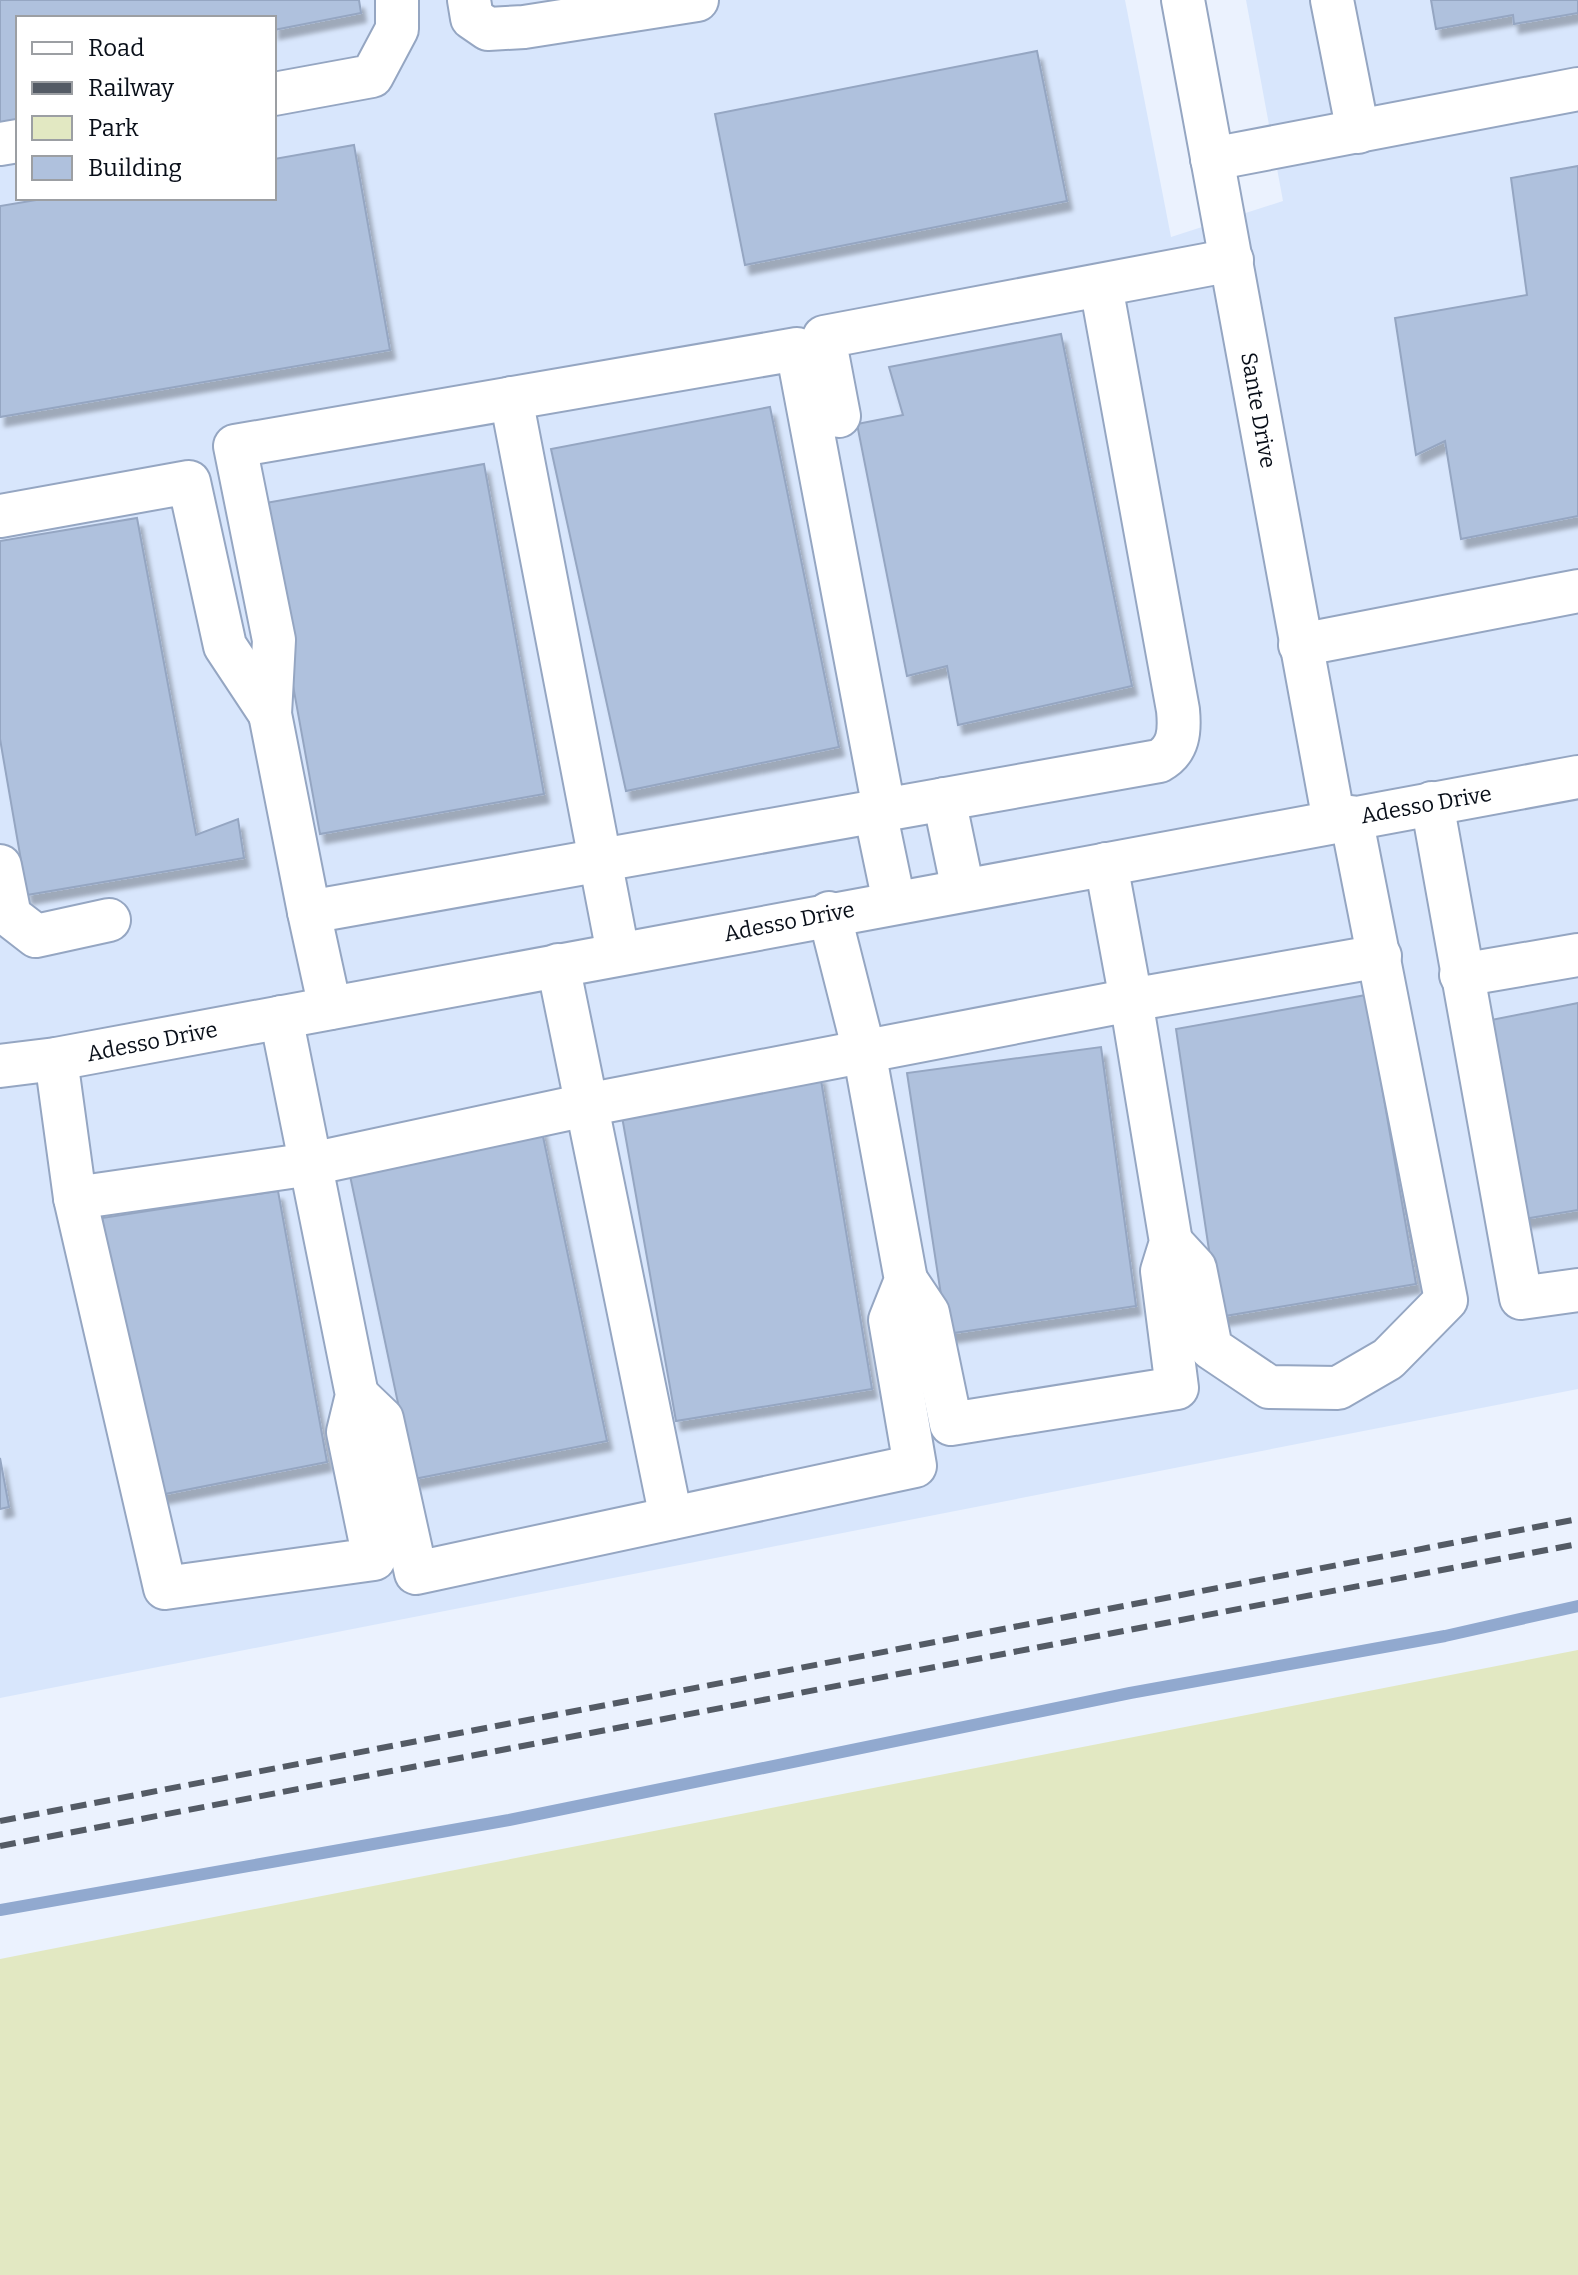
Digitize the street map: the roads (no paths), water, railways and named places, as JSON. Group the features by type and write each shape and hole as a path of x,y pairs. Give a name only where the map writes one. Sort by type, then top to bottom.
{"street":[{"path":"276,94 372,76 397,29 397,0"},
{"path":"469,0 472,18 488,29 524,27 697,0"},
{"name":"Sante Drive","path":"1171,1242 1195,1268 1211,1348 1269,1387 1338,1388 1388,1359 1446,1300 1380,956 1300,645 1183,0"},
{"path":"1332,0 1358,132"},
{"path":"1212,159 1578,89"},
{"path":"894,902 904,806 824,337 1232,260"},
{"path":"309,912 1159,761 1166,757 1178,739 1178,710 1101,286"},
{"path":"330,1008 270,714 274,640 235,446 797,349 904,806 963,890"},
{"path":"511,398 618,953"},
{"path":"0,516 189,482 225,646 270,714"},
{"path":"1300,645 1578,591"},
{"name":"Adesso Drive","path":"0,1066 56,1059 829,913 1578,777"},
{"path":"1432,803 1521,1298 1578,1290"},
{"path":"829,913 864,1051 906,1280 928,1313 951,1424 1177,1388 1162,1271 1171,1242 1106,864"},
{"path":"0,866 10,916 36,936 109,920"},
{"path":"1461,975 1578,955"},
{"path":"75,1198 311,1164 586,1105 1131,1000 1380,956"},
{"path":"558,965 671,1518"},
{"path":"56,1059 75,1198 165,1588 374,1559 348,1432 357,1395 281,1017"},
{"path":"357,1395 382,1419 416,1573 915,1466 890,1320 906,1280"}],"waterway":[{"path":"0,1910 509,1820 1130,1693 1445,1636 1578,1606"}],"railway":[{"path":"0,1821 1578,1519"},
{"path":"0,1846 1578,1544"}]}
